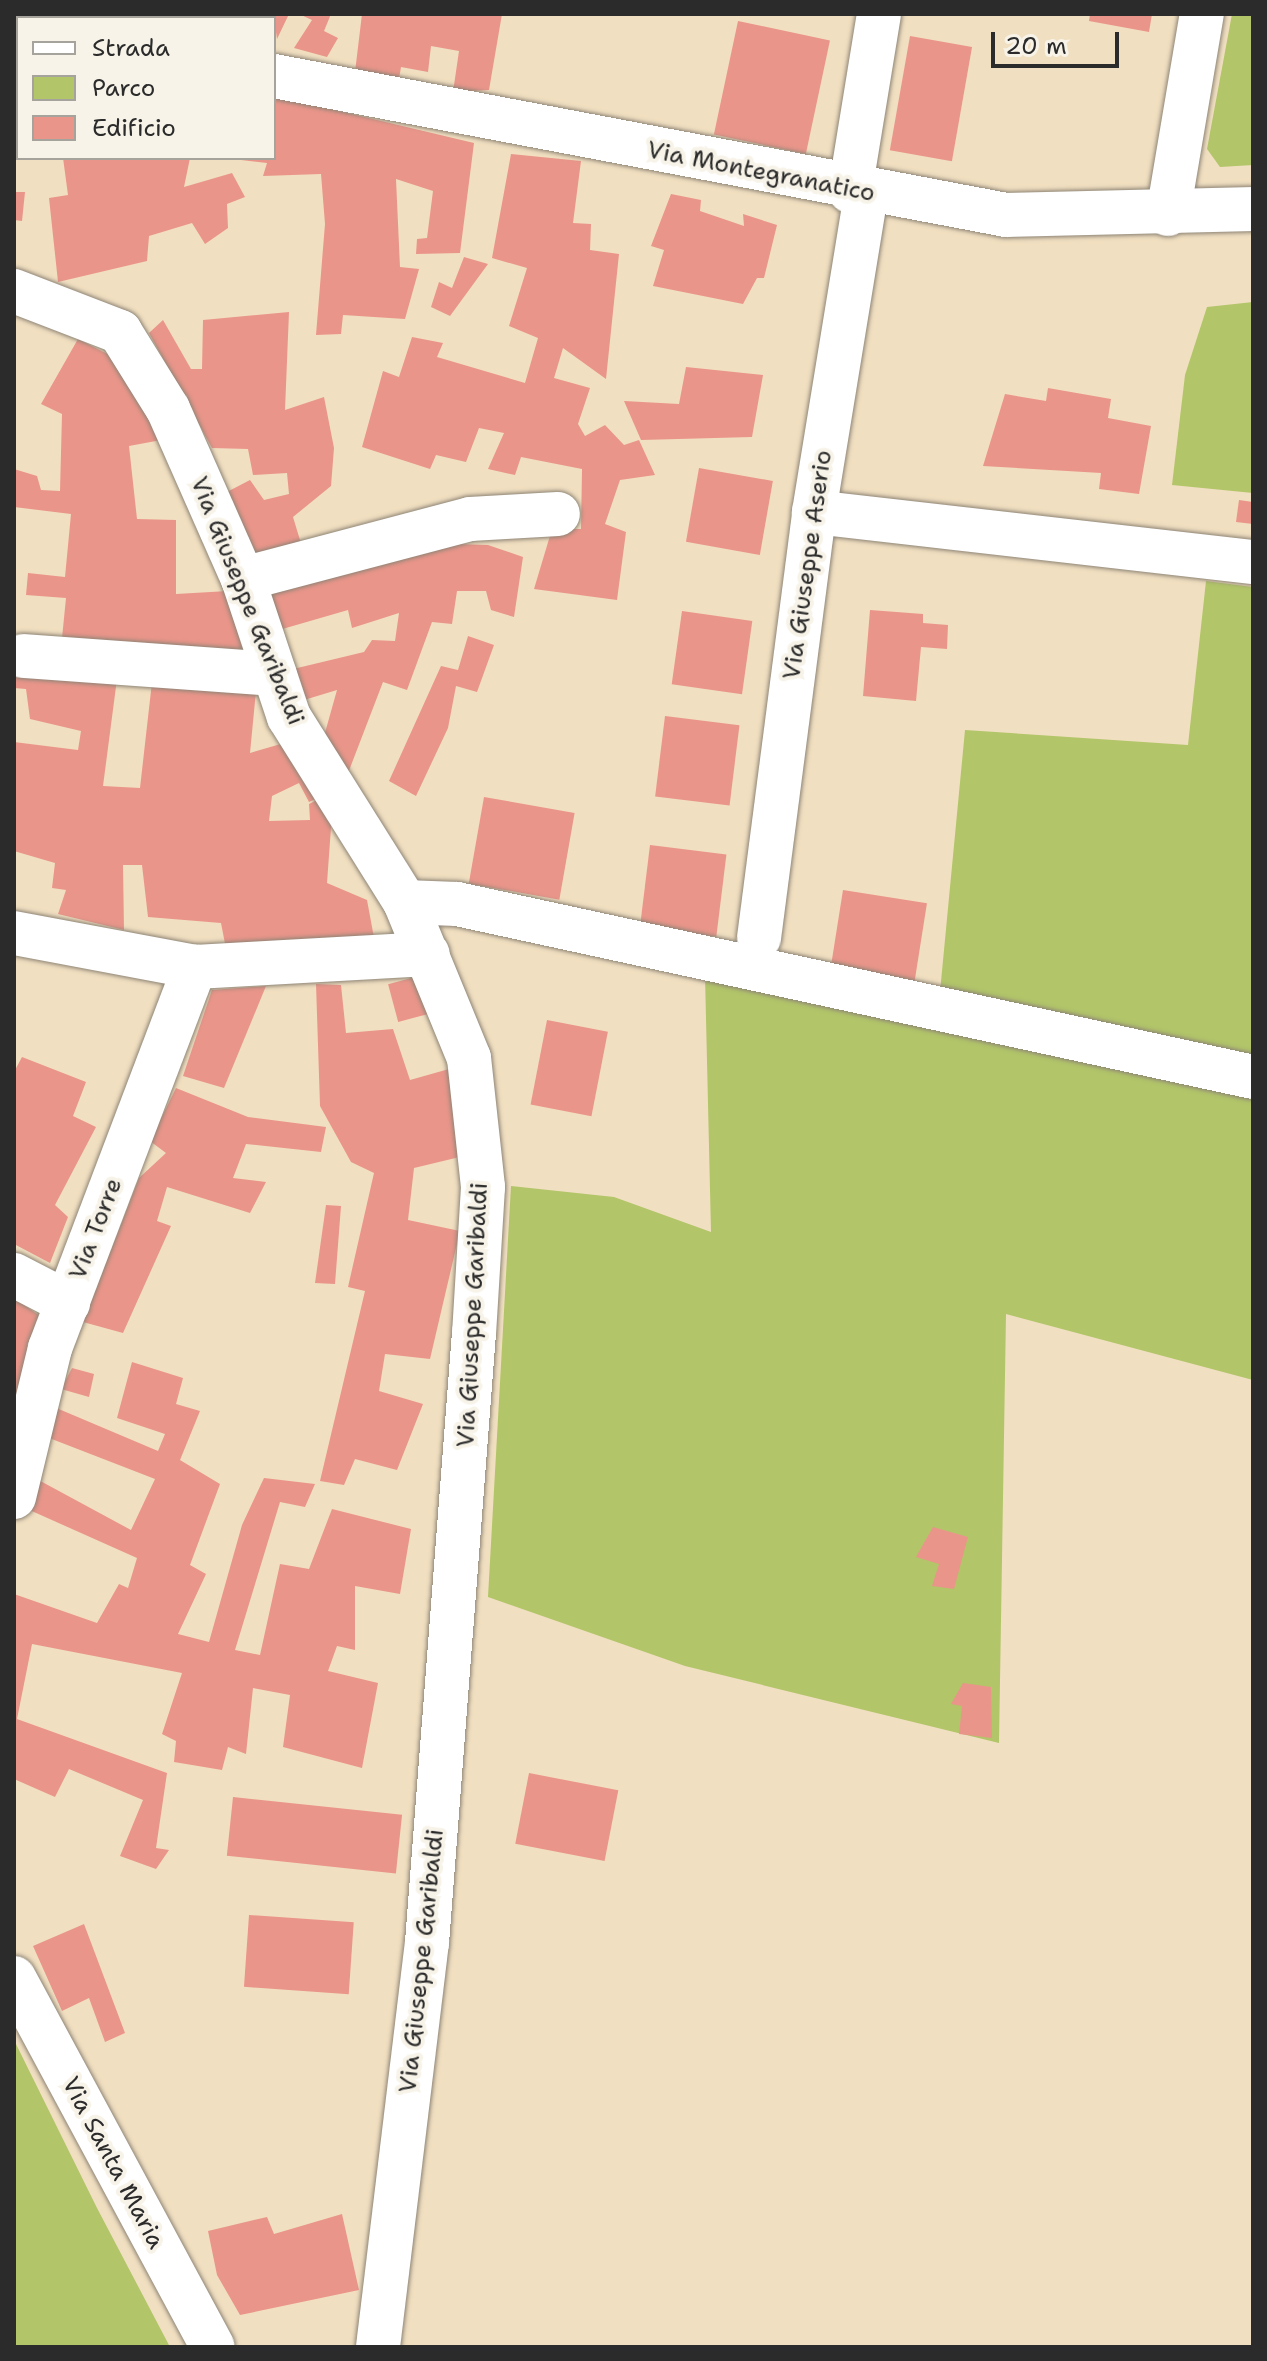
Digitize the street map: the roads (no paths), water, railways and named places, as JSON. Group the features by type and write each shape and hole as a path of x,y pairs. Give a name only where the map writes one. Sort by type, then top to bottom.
{"street":[{"name":"Via Giuseppe Aserio","path":"759,938 879,14"},
{"path":"1168,214 1202,14"},
{"name":"Via Montegranatico","path":"276,76 858,192 1006,215 1168,214 1253,209"},
{"name":"Via Giuseppe Garibaldi","path":"14,291 120,332 168,409 243,579 289,717 405,902 469,1058 483,1187 427,1942 378,2347"},
{"path":"814,512 1253,562"},
{"path":"243,579 470,519 558,514"},
{"path":"23,656 274,674"},
{"path":"405,902 457,904 1253,1077"},
{"path":"14,933 195,967 428,954"},
{"name":"Via Torre","path":"14,1497 68,1303 195,967"},
{"path":"14,1275 68,1303"},
{"name":"Via Santa Maria","path":"14,1978 213,2347"}]}
